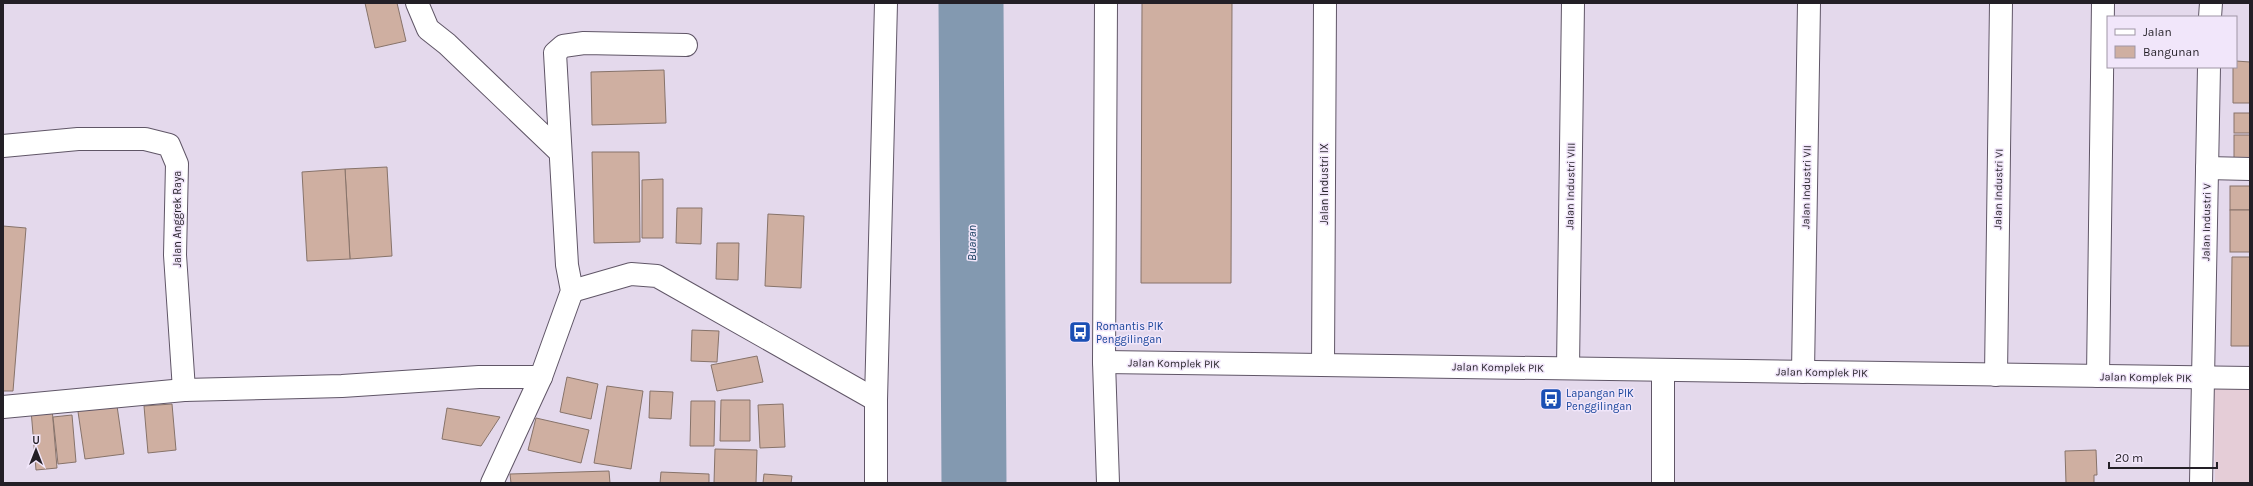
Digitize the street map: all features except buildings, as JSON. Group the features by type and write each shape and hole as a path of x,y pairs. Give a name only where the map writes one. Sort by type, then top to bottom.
{"street":[{"path":"417,3 428,29 447,44 560,152"},
{"path":"876,483 876,400 886,3"},
{"path":"1106,3 1104,362 1108,483"},
{"name":"Jalan Industri IX","path":"1323,365 1325,3"},
{"name":"Jalan Industri VIII","path":"1568,368 1573,3"},
{"name":"Jalan Industri VII","path":"1803,372 1809,3"},
{"name":"Jalan Industri VI","path":"1996,375 2001,3"},
{"path":"2098,376 2103,3"},
{"path":"2210,16 2211,3"},
{"path":"492,483 541,377 572,291 567,265 555,53 563,46 584,43 686,45"},
{"name":"Jalan Industri V","path":"2201,483 2210,68"},
{"name":"Jalan Anggrek Raya","path":"3,146 78,139 145,139 169,145 177,164 175,255 184,390"},
{"path":"2207,168 2250,169"},
{"path":"572,291 630,274 657,276 876,400"},
{"name":"Jalan Komplek PIK","path":"1104,362 2250,378"},
{"path":"1663,370 1663,483"},
{"path":"3,407 184,390 342,386 479,377 541,377"}],"shaded area":[{"path":"2214,381 2250,381 2250,483 2215,483"}],"waterway":[{"name":"Buaran","path":"971,3 974,483"}],"place":[{"name":"Romantis PIK Penggilingan","path":"1080,332"},
{"name":"Lapangan PIK Penggilingan","path":"1551,399"}]}
